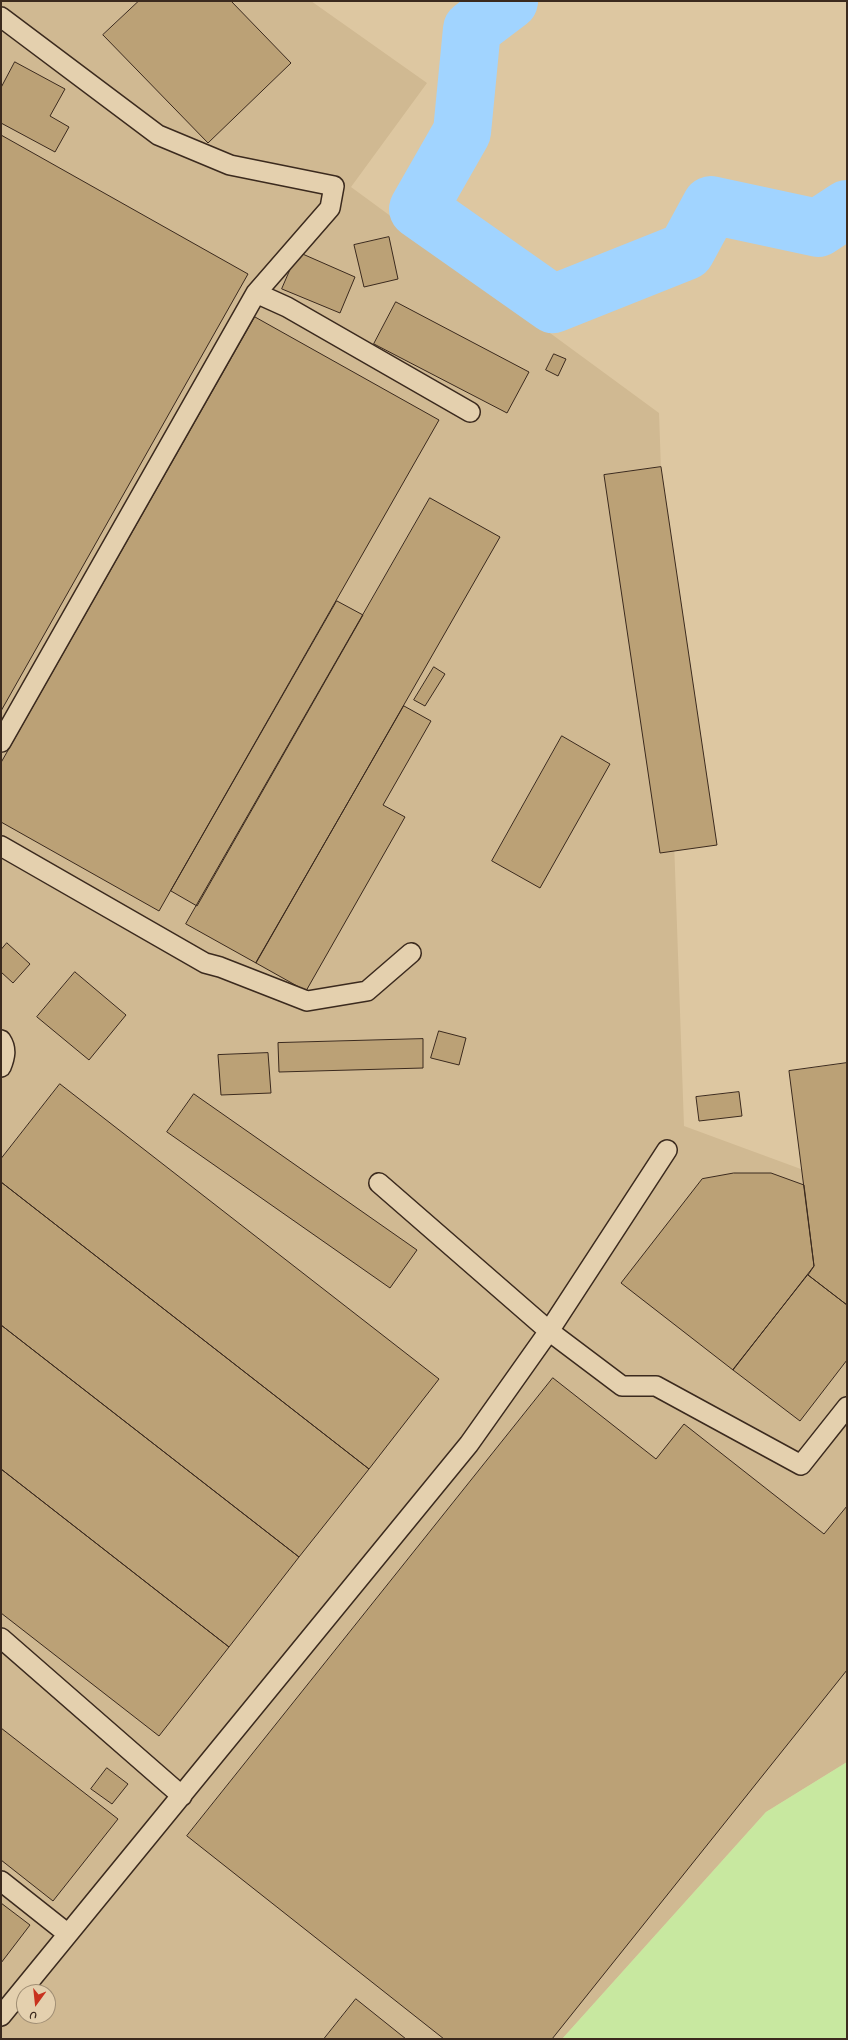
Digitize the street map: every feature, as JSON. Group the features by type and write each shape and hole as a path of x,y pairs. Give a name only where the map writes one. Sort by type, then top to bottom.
{"lane":[{"path":"1,17 158,135 230,165 334,186 330,208 256,293 1,742"},
{"path":"256,293 287,307 470,412"},
{"path":"1,846 205,963 220,967 307,1001 367,991 411,953"},
{"path":"1,1040 5,1046 4,1058 1,1067"},
{"path":"1,2016 469,1444 550,1331 667,1150"},
{"path":"379,1183 550,1331 622,1386 656,1386 801,1465 847,1407"},
{"path":"1,1638 182,1796"},
{"path":"1,1881 68,1934"}],"shaded area":[{"path":"1,1 311,1 427,83 351,187 659,413 684,1126 847,1186 847,1762 766,1812 562,2039 1,2039"}],"green space":[{"path":"847,1762 847,2039 562,2039 766,1812"}],"building":[{"path":"139,1 231,1 291,63 208,143 103,35"},
{"path":"15,62 65,89 50,116 69,127 55,152 1,123 1,88"},
{"path":"1,135 248,274 1,711"},
{"path":"389,237 398,279 364,287 354,245"},
{"path":"298,252 355,277 340,313 282,289"},
{"path":"396,302 529,372 507,413 374,344"},
{"path":"255,317 439,420 159,911 1,822 1,763"},
{"path":"554,354 566,359 558,376 546,370"},
{"path":"661,467 717,845 660,853 604,475"},
{"path":"430,498 500,537 256,963 186,924"},
{"path":"337,601 363,615 197,906 171,891"},
{"path":"434,667 445,674 425,706 414,700"},
{"path":"404,706 431,721 383,805 405,817 306,991 256,963"},
{"path":"562,736 610,764 540,888 492,861"},
{"path":"7,943 30,964 13,983 1,972 1,950"},
{"path":"75,972 126,1015 89,1060 37,1017"},
{"path":"439,1031 466,1038 459,1065 431,1058"},
{"path":"423,1039 423,1068 279,1072 278,1043"},
{"path":"268,1053 271,1093 221,1095 218,1055"},
{"path":"847,1063 847,1305 808,1275 814,1266 789,1071"},
{"path":"60,1084 439,1379 369,1469 1,1182 1,1159"},
{"path":"739,1092 742,1116 699,1121 696,1097"},
{"path":"194,1094 417,1250 390,1288 167,1132"},
{"path":"734,1173 771,1173 804,1185 814,1266 733,1370 621,1283 702,1179"},
{"path":"1,1182 369,1469 299,1557 1,1325"},
{"path":"808,1275 847,1305 847,1360 800,1421 733,1370"},
{"path":"1,1325 299,1557 229,1647 1,1469"},
{"path":"553,1378 656,1459 684,1424 824,1534 847,1506 847,1670 552,2039 444,2039 187,1836"},
{"path":"1,1469 229,1647 159,1736 1,1613"},
{"path":"1,1728 118,1819 53,1901 1,1860"},
{"path":"107,1768 128,1784 112,1804 91,1789"},
{"path":"1,1903 30,1925 1,1963"},
{"path":"356,1999 406,2039 324,2039"}],"waterway":[{"path":"509,1 472,29 462,132 418,209 553,304 686,251 711,205 818,228 847,209"}]}
